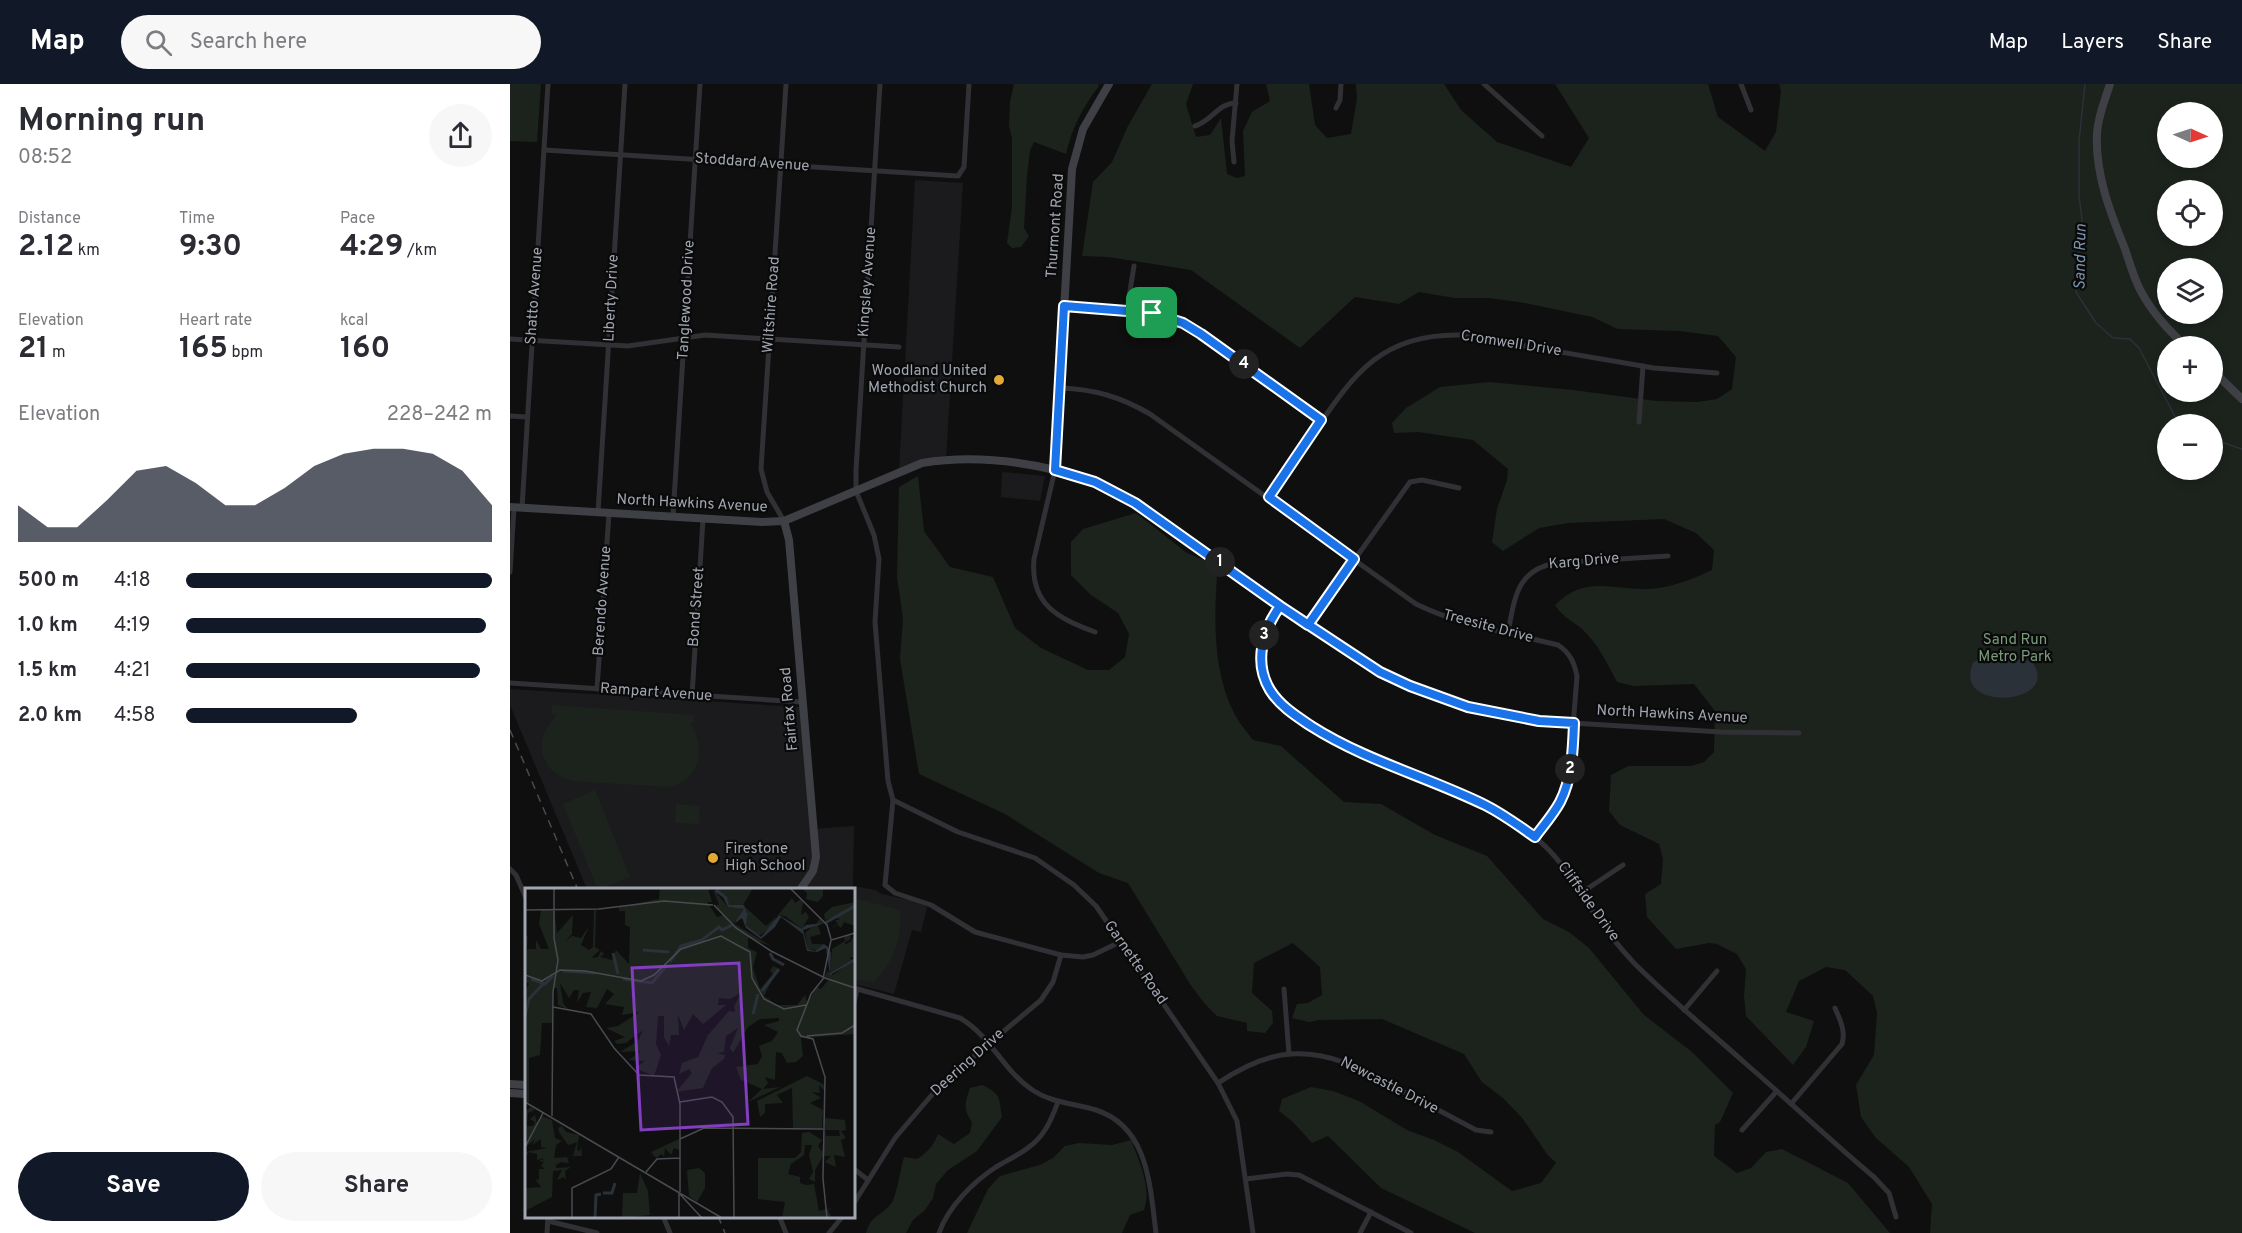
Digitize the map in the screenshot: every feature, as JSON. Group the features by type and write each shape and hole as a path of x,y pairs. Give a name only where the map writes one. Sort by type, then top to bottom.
{"street":[{"name":"Shatto Avenue","path":"510,572 515,508 527,417 548,84"},
{"name":"Liberty Drive","path":"598,512 625,84"},
{"name":"Tanglewood Drive","path":"673,516 700,84"},
{"name":"Wiltshire Road","path":"784,521 767,492 761,468 786,84"},
{"name":"Kingsley Avenue","path":"880,84 856,491 874,535 879,559 875,641 888,781 892,800 885,885 890,890 931,904 966,927 1061,955"},
{"name":"Stoddard Avenue","path":"544,150 696,158 954,177 960,174 964,167 969,84"},
{"name":"Thurmont Road","path":"1095,632 1068,621 1055,613 1043,601 1036,587 1034,559 1055,470 1071,183 1075,156 1087,120 1109,84"},
{"path":"1234,162 1232,141 1237,84"},
{"path":"1336,108 1340,100 1341,84"},
{"path":"1484,84 1542,136"},
{"path":"1740,84 1751,110"},
{"path":"2110,84 2099,117 2097,134 2098,167 2103,191 2144,296 2160,320 2175,336"},
{"path":"1195,126 1207,120 1223,106 1236,103"},
{"path":"1127,310 1134,266"},
{"path":"1064,306 1127,310 1162,316 1194,330 1321,420"},
{"path":"510,339 641,345 705,335 899,347"},
{"name":"Cromwell Drive","path":"1269,497 1350,381 1370,362 1393,348 1427,337 1469,336 1643,366 1717,373"},
{"path":"1639,422 1643,366"},
{"path":"2223,381 2242,399"},
{"name":"Treesite Drive","path":"1060,388 1096,391 1137,406 1269,497 1416,604 1467,624 1558,645 1566,650 1575,666 1577,676 1569,778 1558,805 1535,837"},
{"path":"510,416 527,417"},
{"name":"North Hawkins Avenue","path":"515,508 703,519 784,521 913,465 938,460 1009,462 1055,470 1095,482 1126,497 1280,606 1380,672 1441,698 1499,715 1539,721 1721,732 1799,733"},
{"path":"1308,625 1410,482 1422,480 1459,488"},
{"name":"Berendo Avenue","path":"597,689 609,513"},
{"name":"Bond Street","path":"692,696 703,519"},
{"name":"Fairfax Road","path":"784,521 789,540 816,857 813,872 801,888"},
{"name":"Karg Drive","path":"1508,632 1519,587 1525,577 1542,566 1556,563 1668,556"},
{"name":"Cliffside Drive","path":"1280,606 1268,622 1261,648 1261,659 1269,689 1292,714 1365,756 1486,805 1535,837 1564,866 1610,934 1633,961 1684,1010 1889,1193 1896,1217"},
{"name":"Rampart Avenue","path":"510,683 802,702"},
{"name":"Garnette Road","path":"892,800 958,832 1035,858 1074,885 1096,906 1218,1083 1237,1121 1253,1233"},
{"path":"1581,893 1623,865"},
{"path":"510,869 516,875 525,896"},
{"path":"1061,955 1093,956 1120,942"},
{"name":"Deering Drive","path":"855,1201 907,1122 942,1083 1041,1000 1053,982 1061,955"},
{"path":"1684,1010 1717,971"},
{"path":"855,989 951,1014 974,1027 1021,1081 1035,1092 1058,1102 1105,1113 1122,1124 1136,1142 1145,1163 1156,1233"},
{"path":"1284,989 1289,1054"},
{"path":"1791,1104 1842,1044 1843,1031 1835,1008"},
{"name":"Newcastle Drive","path":"1218,1083 1260,1061 1289,1054 1308,1054 1339,1059 1367,1071 1476,1130 1491,1132"},
{"path":"510,1084 525,1085"},
{"path":"1742,1130 1777,1091"},
{"path":"510,1093 525,1094"},
{"path":"939,1233 953,1208 976,1183 1042,1136 1058,1102"},
{"path":"855,1170 868,1179"},
{"path":"1246,1179 1287,1174 1299,1175 1411,1233"},
{"path":"1360,1233 1371,1212"},
{"path":"664,1218 670,1233"},
{"path":"780,1218 786,1233"},
{"path":"829,1233 841,1218"},
{"path":"547,1233 548,1219 597,1233"}],"shaded area":[{"path":"915,180 963,183 946,460 899,471"},
{"path":"1002,472 1045,476 1040,501 1001,497"},
{"path":"1996,656 2031,661 2038,676 2034,687 2022,694 2007,698 1991,697 1978,691 1971,680 1973,663 1981,657"},
{"name":"Firestone High School","path":"510,689 800,707 811,829 854,826 853,886 876,890 882,894 917,902 927,907 921,932 912,930 894,994 855,984 855,888 587,888 510,705"}],"green space":[{"path":"510,84 541,84 537,142 510,141"},
{"path":"1014,84 1098,84 1099,86 1079,118 1066,154 1034,142 1030,151 1027,176 1024,228 1029,236 1021,247 1012,248 1007,243 1012,207 1012,138 1009,126 1010,102"},
{"name":"Sand Run Metro Park","path":"1152,84 1193,84 1186,104 1196,137 1210,135 1221,118 1227,174 1237,178 1245,176 1243,131 1252,112 1270,101 1266,84 1309,84 1315,125 1327,138 1351,134 1357,99 1356,84 1444,84 1461,110 1497,142 1571,167 1589,138 1555,84 1708,84 1718,117 1765,151 1776,132 1781,91 1779,84 2242,84 2242,1233 1930,1233 1932,1204 1909,1167 1876,1138 1861,1117 1856,1085 1874,1055 1877,1013 1873,996 1845,970 1826,967 1799,981 1786,1012 1814,1021 1806,1047 1793,1065 1746,1016 1744,996 1746,969 1737,954 1717,944 1709,943 1676,949 1647,917 1645,894 1661,884 1663,859 1659,844 1620,825 1609,811 1611,775 1628,766 1691,766 1704,762 1714,752 1715,711 1694,684 1634,686 1617,682 1592,639 1562,614 1555,605 1577,590 1588,587 1648,589 1681,583 1712,570 1714,550 1696,533 1664,519 1568,523 1539,528 1503,551 1492,542 1497,509 1507,480 1508,469 1473,440 1418,432 1394,433 1392,423 1406,408 1440,387 1489,382 1656,401 1698,402 1717,399 1732,389 1736,357 1718,336 1680,331 1618,329 1592,317 1525,303 1489,298 1455,298 1419,292 1399,304 1355,297 1300,348 1191,270 1109,257 1082,256 1093,182 1112,162 1128,126"},
{"path":"918,476 924,531 950,567 993,577 1015,628 1041,648 1088,670 1109,670 1125,657 1129,634 1118,613 1091,595 1071,575 1071,542 1083,529 1136,513 1187,553 1206,561 1217,575 1216,646 1222,680 1234,713 1253,740 1281,746 1344,802 1381,804 1435,835 1487,856 1543,919 1569,932 1589,948 1644,1015 1692,1052 1733,1093 1720,1122 1715,1125 1714,1156 1737,1173 1751,1168 1766,1152 1782,1149 1848,1183 1890,1233 1475,1233 1381,1188 1328,1136 1312,1143 1293,1122 1279,1111 1282,1099 1311,1087 1333,1091 1359,1101 1407,1130 1458,1152 1512,1191 1541,1183 1556,1163 1547,1154 1523,1119 1504,1099 1482,1082 1464,1054 1382,1019 1309,1022 1292,1018 1297,1004 1308,1003 1322,995 1320,967 1293,943 1254,963 1252,993 1272,1011 1273,1023 1265,1033 1247,1031 1247,1023 1217,1016 1190,984 1128,883 1099,873 1005,814 919,774 900,659 903,619 897,577 899,487"},
{"path":"552,705 694,715 694,722 690,723 698,742 698,761 688,777 669,787 572,781 552,770 542,753 544,734 557,715 551,714"},
{"path":"595,790 630,877 603,888 597,888 563,804"},
{"path":"676,804 700,806 699,824 675,823"},
{"path":"855,898 900,910 900,931 895,949 874,982 855,979"},
{"path":"982,1085 998,1097 1002,1117 977,1151 948,1170 936,1184 933,1198 925,1210 913,1220 906,1233 866,1233 873,1219 893,1201 904,1157 917,1159 921,1157 938,1134 954,1144 970,1133 972,1122 966,1109 967,1097 970,1088"},
{"path":"1131,1140 1144,1175 1146,1202 1144,1210 1130,1215 1122,1233 967,1233 988,1189 1000,1176 1040,1165 1053,1158 1065,1146 1079,1143 1112,1145"}],"waterway":[{"name":"Sand Run","path":"2085,84 2079,141 2079,196 2082,219 2076,292 2096,323 2113,338 2130,339 2139,348 2174,414"},
{"name":"Sand Run","path":"2223,443 2242,449"}],"railway":[{"path":"510,730 577,888"},
{"path":"719,1218 725,1233"}],"place":[{"name":"Woodland United Methodist Church","path":"999,380"},
{"name":"Firestone High School","path":"713,858"}],"route":[{"path":"1152,313 1138,310 1064,306 1055,470 1095,482 1135,503 1280,606 1308,625 1380,672 1410,686 1468,707 1499,715 1574,723 1569,778 1565,792 1535,837 1486,805 1365,756 1325,735 1292,714 1269,689 1261,659 1261,648 1268,622 1280,606 1308,625 1354,559 1269,497 1321,420 1201,334 1183,323 1152,313"}]}
